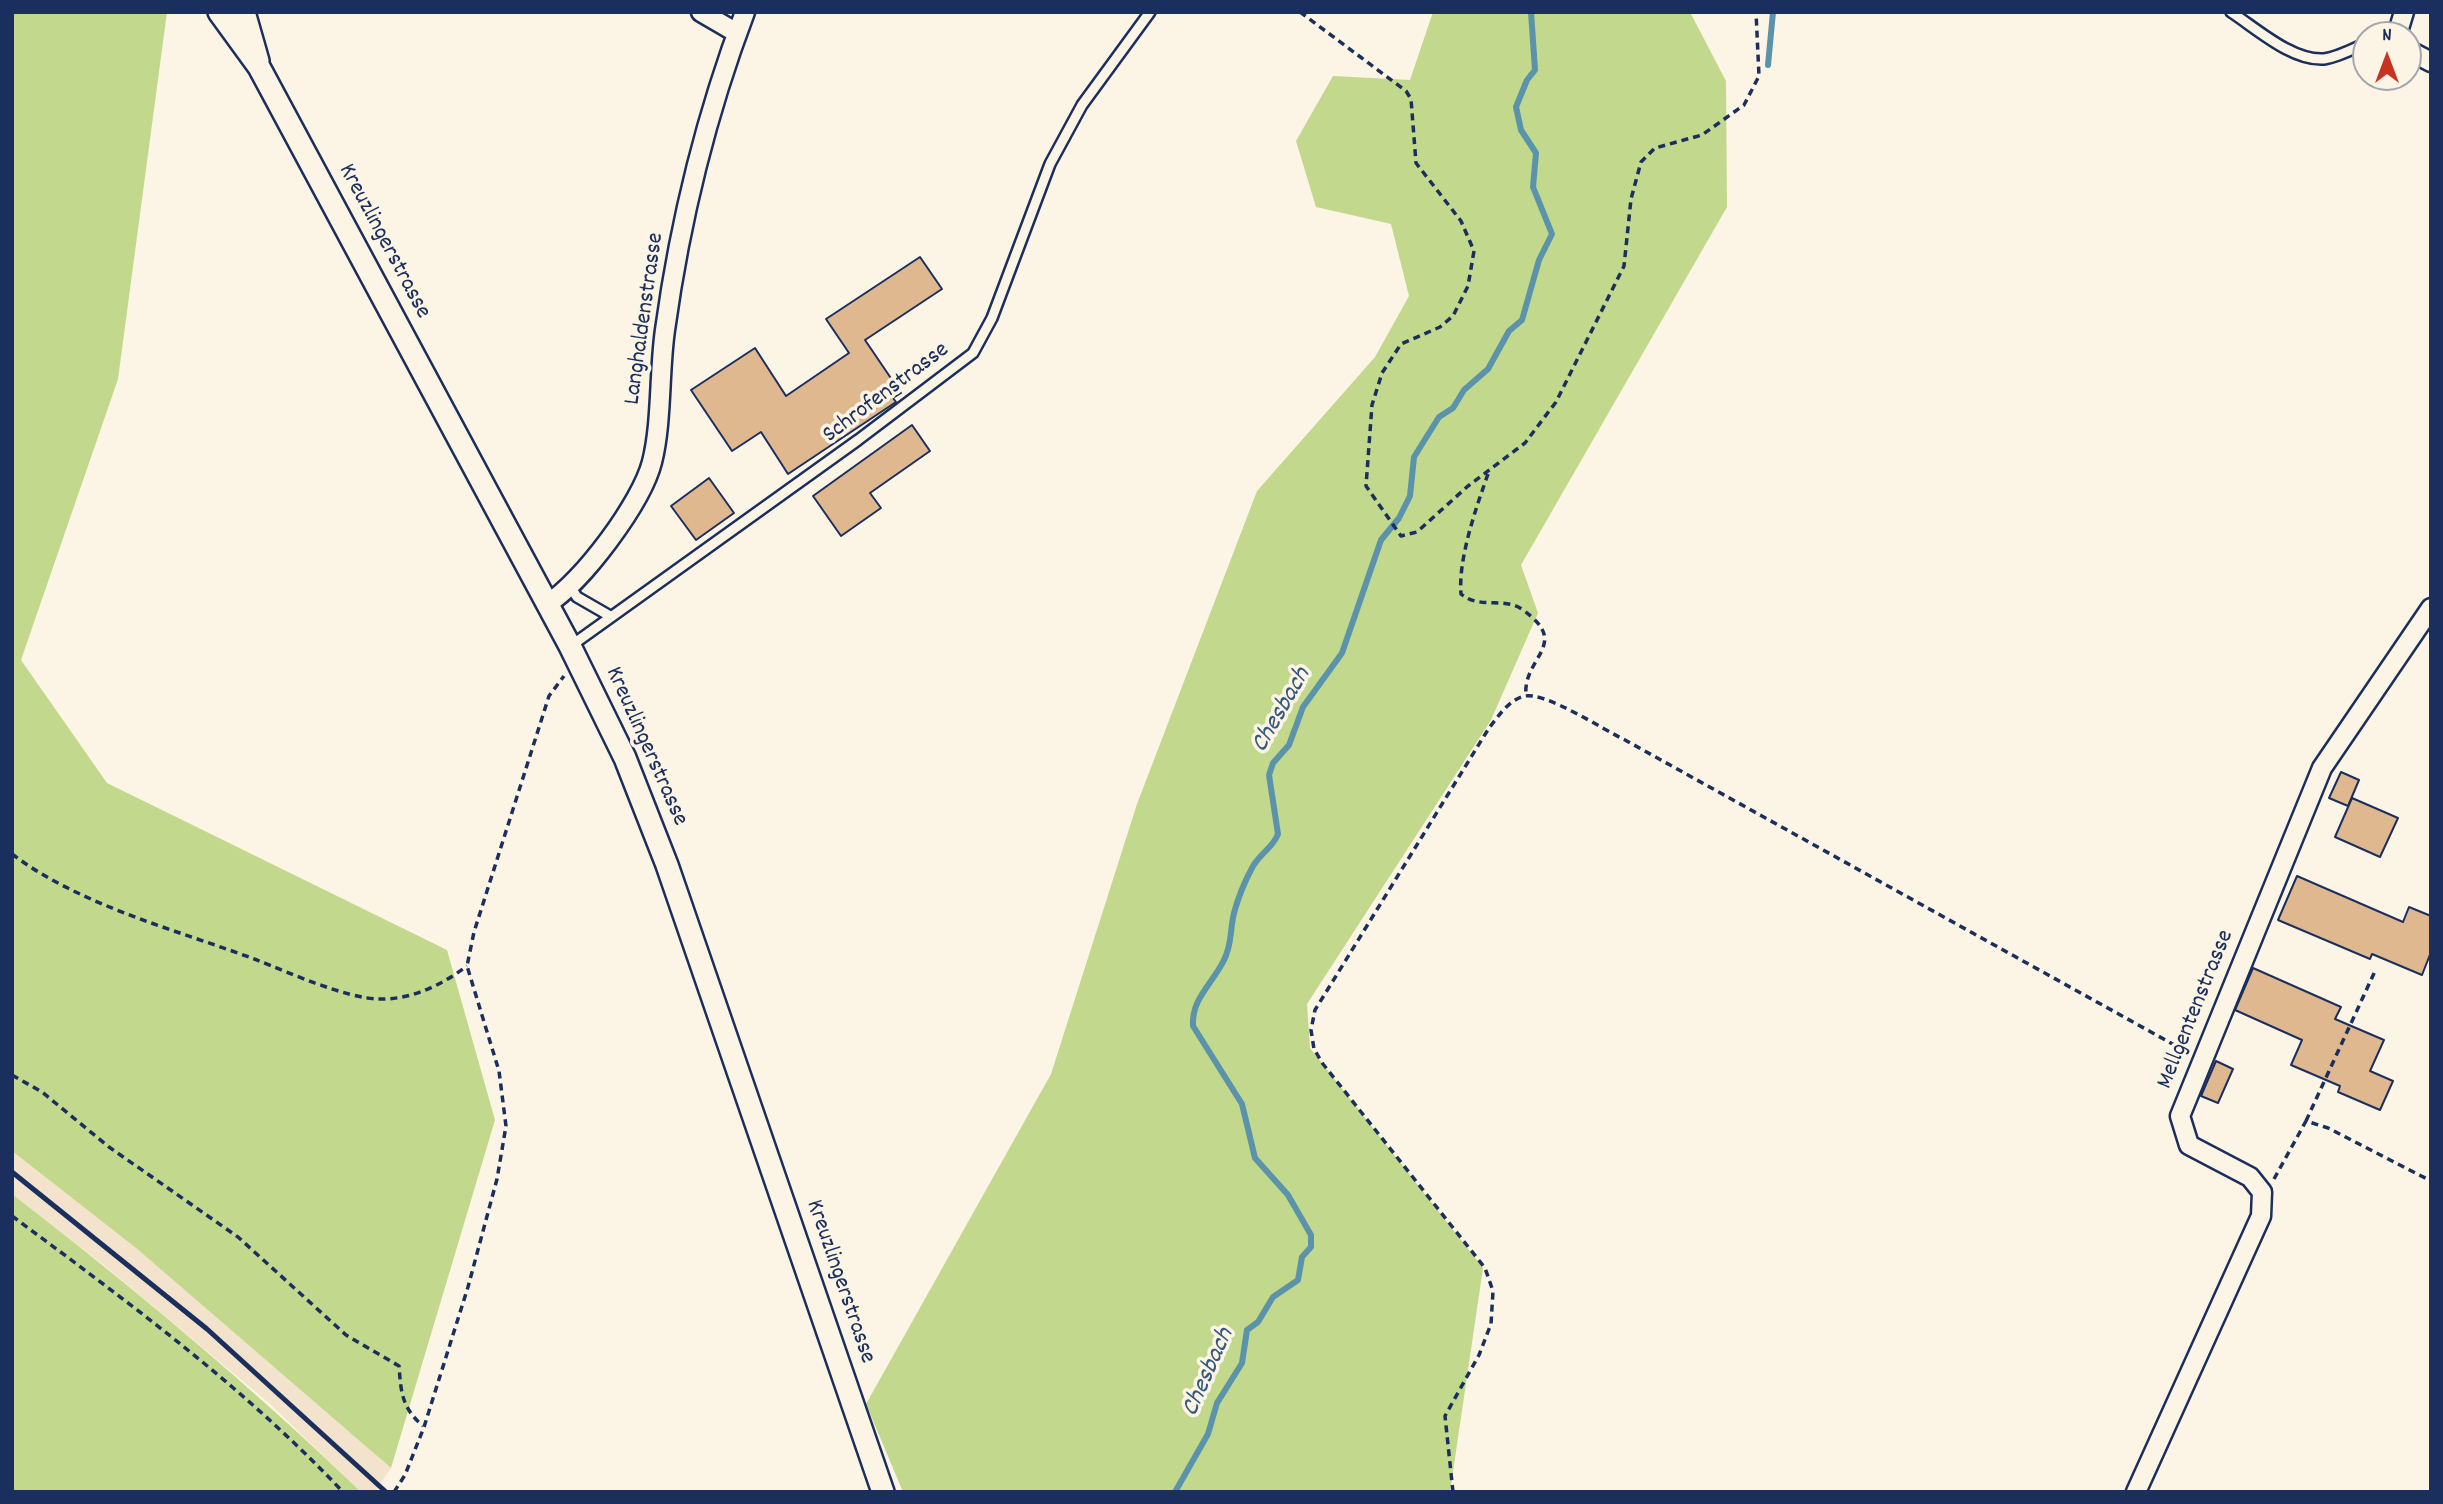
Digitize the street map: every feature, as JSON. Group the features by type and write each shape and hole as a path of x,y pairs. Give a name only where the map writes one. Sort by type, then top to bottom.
{"street":[{"path":"219,12 259,67"},
{"path":"244,12 259,67"},
{"path":"701,12 737,33"},
{"name":"Langhaldenstrasse","path":"547,604 569,585 629,514 652,462 665,331 691,184 745,12"},
{"name":"Kreuzlingerstrasse","path":"259,67 570,646 625,758 667,865 883,1492"},
{"name":"Mellgentenstrasse","path":"2262,1192 2250,1177 2189,1145 2180,1116 2322,768 2431,608"},
{"path":"2136,1492 2261,1216 2262,1192"}],"lane":[{"name":"Schrofenstrasse","path":"570,646 858,440 973,353 992,318 1049,164 1082,105 1150,12"},
{"path":"2231,12 2298,54 2311,58 2326,59 2352,49"},
{"path":"569,585 577,597 610,616"}],"path":[{"path":"1300,12 1406,91 1411,99 1416,163 1461,221 1474,251 1468,286 1452,316 1440,327 1401,344 1382,373 1372,405 1366,486 1401,536 1417,532 1468,486 1489,473 1524,443 1556,402 1624,266 1630,200 1641,162 1655,148 1702,135 1725,121 1754,91 1759,76 1756,12"},
{"path":"1489,473 1477,505 1460,582 1461,594 1470,602 1516,604 1538,620 1546,642 1525,684 1526,696"},
{"path":"394,1492 405,1475 424,1427 468,1287 496,1179 506,1126 499,1071 467,966 474,932 550,696 561,678 580,666"},
{"path":"1453,1492 1445,1416 1479,1355 1491,1324 1493,1291 1485,1268 1324,1064 1314,1049 1311,1030 1315,1010 1343,963 1489,728 1509,704 1526,696 1545,699 1625,740 2203,1060"},
{"path":"12,854 70,890 317,983 377,1000 409,996 436,985 467,966"},
{"path":"2262,1192 2277,1176 2306,1121 2376,969"},
{"path":"12,1075 42,1092 108,1147 238,1237 346,1335 399,1366 401,1398 408,1413 424,1427"},
{"path":"2306,1121 2328,1128 2431,1181"},
{"path":"12,1216 198,1357 311,1457 343,1492"}],"shaded area":[{"path":"12,1151 136,1248 391,1468 375,1492 361,1492 269,1403 106,1267 12,1194"}],"green space":[{"path":"12,12 167,12 118,379 21,660 107,783 447,950 495,1120 391,1468 136,1248 12,1151"},
{"path":"1433,12 1690,12 1726,81 1727,207 1521,565 1538,613 1491,720 1307,1004 1310,1048 1483,1268 1450,1492 903,1492 866,1404 1051,1074 1137,804 1257,491 1375,357 1409,296 1391,224 1316,207 1296,141 1333,76 1410,80"},
{"path":"12,1194 191,1338 361,1492 12,1492"}],"building":[{"path":"920,257 942,289 865,340 901,393 893,398 896,402 788,474 761,432 732,451 691,390 755,348 786,396 849,353 826,319"},
{"path":"912,425 930,451 870,493 881,508 841,536 813,496"},
{"path":"709,478 734,513 696,540 671,506"},
{"path":"2341,772 2359,780 2348,806 2329,798"},
{"path":"2352,798 2398,818 2380,857 2335,837"},
{"path":"2297,876 2403,922 2409,907 2431,916 2431,952 2422,975 2372,954 2370,959 2278,920"},
{"path":"2253,968 2341,1007 2335,1019 2384,1040 2370,1071 2393,1081 2380,1110 2338,1092 2340,1086 2291,1065 2302,1040 2235,1010"},
{"path":"2216,1061 2233,1069 2218,1103 2201,1096"}],"waterway":[{"name":"Chesbach","path":"1175,1492 1208,1434 1217,1403 1242,1363 1247,1330 1258,1322 1273,1297 1298,1280 1302,1257 1311,1247 1311,1235 1288,1195 1255,1158 1242,1104 1193,1026 1193,1016 1199,999 1227,954 1234,913 1247,878 1278,834 1269,775 1273,763 1289,745 1303,707 1342,653 1381,540 1399,518 1410,496 1414,457 1439,417 1453,408 1464,390 1488,369 1509,331 1522,320 1539,260 1552,234 1533,187 1536,153 1521,130 1516,107 1527,80 1535,70 1531,12"},
{"path":"1768,65 1773,12"}],"railway":[{"path":"12,1172 207,1329 386,1492"}]}
